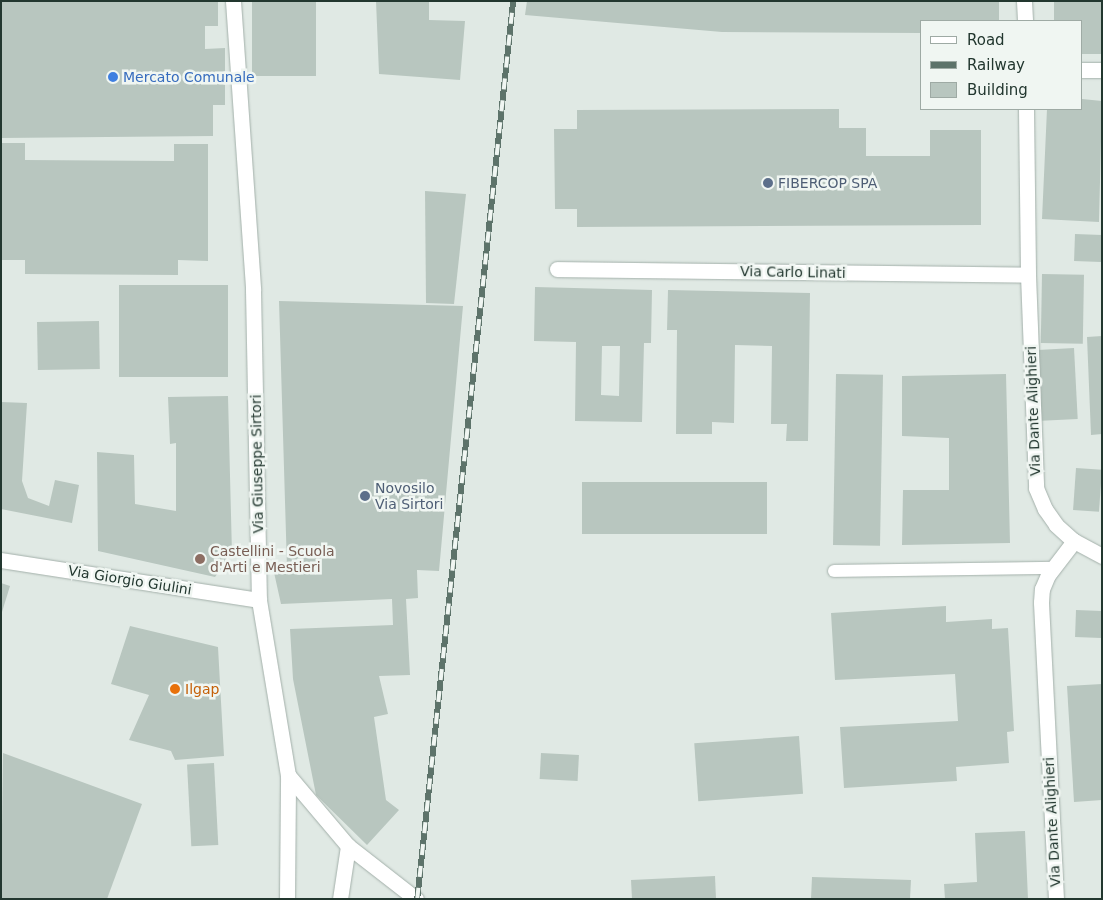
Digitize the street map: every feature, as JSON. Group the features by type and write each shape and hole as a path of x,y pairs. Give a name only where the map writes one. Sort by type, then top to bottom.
{"street":[{"name":"Via Giuseppe Sirtori","path":"232,1 254,290 259,600 288,774 287,899"},
{"path":"1024,1 1025,20"},
{"path":"1083,70 1102,70"},
{"name":"Via Dante Alighieri","path":"1026,110 1028,275 1036,488 1045,510 1056,525 1074,541 1053,568 1042,589 1041,602 1056,899"},
{"name":"Via Carlo Linati","path":"558,269 1028,275"},
{"path":"1074,541 1102,556"},
{"name":"Via Giorgio Giulini","path":"1,560 259,600"},
{"path":"288,774 348,846 416,899"},
{"path":"340,899 348,846"}],"lane":[{"path":"834,571 1053,568"}],"building":[{"name":"Mercato Comunale","path":"1,1 218,1 218,26 205,26 205,49 225,48 225,105 213,105 213,136 1,138"},
{"path":"252,1 316,1 316,76 252,76"},
{"path":"376,1 429,1 429,20 465,21 460,80 379,74"},
{"path":"527,1 999,1 999,20 920,20 920,33 722,32 525,15"},
{"path":"1054,1 1102,1 1102,54 1083,54 1083,20 1054,20"},
{"path":"1083,99 1102,101 1099,222 1042,219 1047,110 1083,110"},
{"name":"FIBERCOP SPA","path":"839,109 839,128 866,128 866,156 930,156 930,130 981,130 981,225 577,227 577,209 555,209 554,129 577,129 577,110"},
{"path":"1,143 25,143 25,160 174,161 174,144 208,144 208,261 178,260 178,275 25,274 25,260 1,260"},
{"path":"425,191 466,194 454,304 426,303"},
{"path":"1075,234 1102,235 1101,262 1074,261"},
{"path":"1042,274 1084,275 1083,344 1041,343"},
{"path":"119,285 228,285 228,377 119,377"},
{"path":"535,287 652,290 651,343 644,343 642,422 575,421 576,342 534,341","holes":["602,346 620,346 619,396 601,395"]},
{"path":"668,290 810,293 808,441 786,441 787,424 771,424 772,346 735,345 734,423 712,422 712,434 676,434 677,330 667,330"},
{"name":"Novosilo Via Sirtori","path":"279,301 463,306 439,571 417,570 418,598 406,599 410,675 379,676 388,714 374,717 386,800 399,810 367,845 316,795 293,679 290,629 393,625 392,599 281,604 273,568 287,568"},
{"path":"99,321 100,369 38,370 37,322"},
{"path":"1102,336 1102,434 1091,435 1087,337"},
{"path":"1074,348 1078,419 1042,421 1038,350"},
{"path":"836,374 883,375 880,546 833,545"},
{"path":"1006,374 1010,543 902,545 903,490 949,490 949,438 902,436 902,376"},
{"path":"228,396 232,554 215,577 98,551 97,452 134,455 135,504 176,511 176,443 170,444 168,397"},
{"path":"1,402 27,403 22,481 28,498 49,506 55,480 79,485 72,523 1,509"},
{"path":"1076,468 1102,470 1099,512 1073,510"},
{"path":"582,482 767,482 767,534 582,534"},
{"path":"1,583 10,586 2,612 1,612"},
{"path":"946,606 946,622 992,619 992,629 1008,628 1014,731 1007,732 1009,763 956,767 957,781 844,788 840,727 958,721 955,674 835,680 831,613"},
{"path":"1076,610 1102,611 1101,638 1075,637"},
{"name":"Ilgap","path":"130,626 218,647 224,756 175,760 171,751 129,740 149,695 111,684"},
{"path":"1102,684 1102,800 1074,802 1067,686"},
{"path":"799,736 803,794 698,801 694,743"},
{"path":"3,753 142,804 107,899 1,899"},
{"path":"541,753 579,755 578,781 540,779"},
{"path":"214,763 218,845 191,846 187,764"},
{"path":"1025,831 1028,899 945,899 944,884 977,882 975,833"},
{"path":"715,876 716,899 632,899 631,880"},
{"path":"812,877 911,880 910,899 811,899"}],"railway":[{"path":"417,899 513,1"}],"place":[{"name":"Mercato Comunale","path":"113,77"},
{"name":"FIBERCOP SPA","path":"768,183"},
{"name":"Novosilo Via Sirtori","path":"365,496"},
{"name":"Castellini - Scuola d'Arti e Mestieri","path":"200,559"},
{"name":"Ilgap","path":"175,689"}]}
